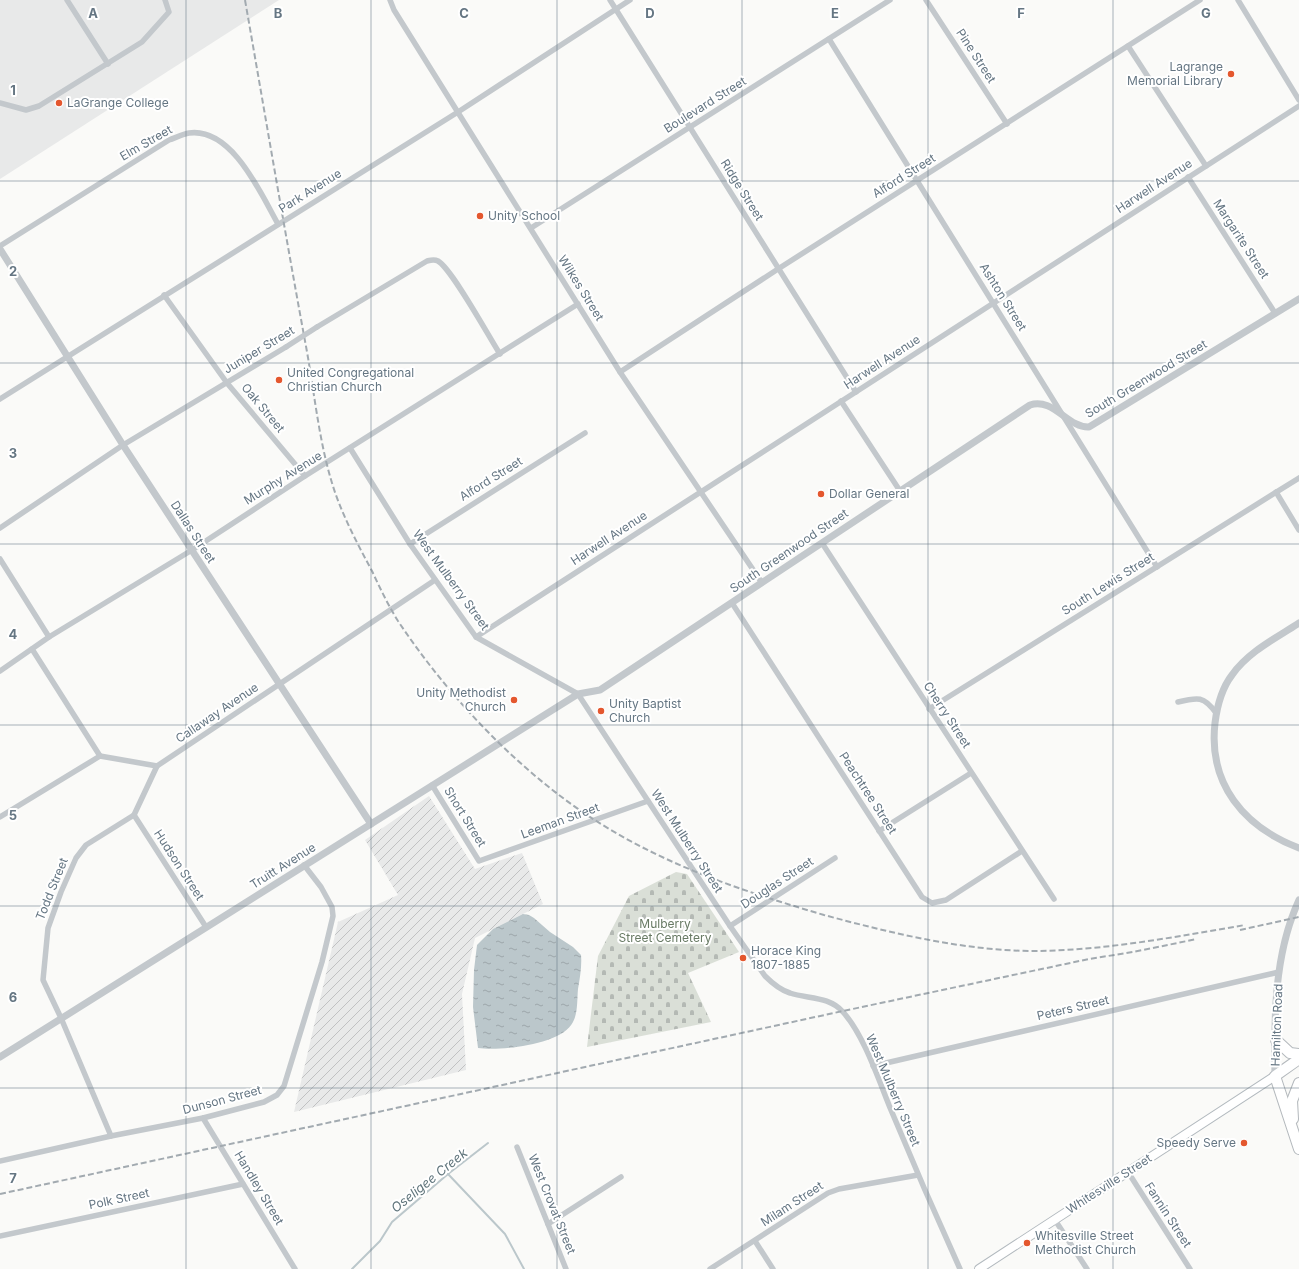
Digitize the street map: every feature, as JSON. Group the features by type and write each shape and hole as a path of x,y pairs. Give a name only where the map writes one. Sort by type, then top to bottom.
{"highway":[{"path":"1276,1040 1290,1052 1299,1054"},
{"name":"Whitesville Street","path":"1275,1076 1299,1059"},
{"name":"Hamilton Road","path":"1275,1076 1299,1149"},
{"path":"1295,1135 1292,1101 1299,1083"}],"main road":[{"name":"Whitesville Street","path":"979,1269 1275,1076"}],"street":[{"path":"67,0 108,64"},
{"path":"0,103 26,110 39,106 108,64 142,42 154,31 169,12 165,0"},
{"name":"Wilkes Street","path":"390,0 394,10 620,372 762,582"},
{"name":"Ridge Street","path":"610,0 856,392"},
{"name":"Park Avenue","path":"0,399 458,112 630,0"},
{"name":"Boulevard Street","path":"531,228 890,0"},
{"name":"Pine Street","path":"926,0 1006,124"},
{"name":"Alford Street","path":"620,372 778,269 1200,0"},
{"path":"1238,0 1299,100"},
{"name":"Ashton Street","path":"829,39 1157,566"},
{"path":"1128,46 1206,166"},
{"name":"Harwell Avenue","path":"476,637 1299,106"},
{"name":"Elm Street","path":"0,246 169,140 189,133 204,134 220,140 231,150 247,171 278,224"},
{"name":"Margarite Street","path":"1188,177 1275,313"},
{"name":"Dallas Street","path":"0,249 123,445 371,824"},
{"name":"Juniper Street","path":"0,528 123,445 427,261 433,260 439,262 450,275 500,354"},
{"name":"Oak Street","path":"164,295 227,383 305,476"},
{"name":"South Greenwood Street","path":"578,694 600,690 1030,405 1044,405 1081,426 1091,426 1299,299"},
{"name":"Murphy Avenue","path":"0,671 49,637 192,550 305,476 578,304"},
{"path":"841,402 900,491"},
{"name":"Alford Street","path":"410,544 585,433"},
{"name":"West Mulberry Street","path":"350,448 410,544 476,637 578,694 730,926 772,983 789,993 816,998 831,1003 843,1011 857,1033 873,1066 960,1269"},
{"name":"South Lewis Street","path":"929,709 1299,478"},
{"path":"1276,492 1299,530"},
{"name":"Cherry Street","path":"822,543 1054,900"},
{"path":"0,559 49,637"},
{"name":"Callaway Avenue","path":"157,766 435,580"},
{"name":"Peachtree Street","path":"732,603 922,897 932,903 946,900 1022,851"},
{"path":"1298,849 1257,826 1232,799 1218,769 1215,754 1216,713 1227,683 1239,667 1255,652 1299,623"},
{"path":"32,649 100,756"},
{"name":"Truitt Avenue","path":"0,1057 578,694"},
{"path":"1178,702 1202,699 1208,703 1216,713"},
{"path":"0,817 100,756 157,766 134,815"},
{"path":"879,831 971,773"},
{"name":"Short Street","path":"432,785 479,861"},
{"name":"Leeman Street","path":"479,861 648,801"},
{"name":"Hudson Street","path":"134,815 206,927"},
{"name":"Todd Street","path":"111,1136 61,1018 43,980 48,928 76,858 86,845 105,831 134,815"},
{"name":"Douglas Street","path":"730,926 835,858"},
{"name":"Dunson Street","path":"0,1161 111,1136 203,1118 264,1102 277,1095 284,1086 322,962 333,916 332,907 322,887 304,865"},
{"name":"Hamilton Road","path":"1275,1076 1279,972 1290,919 1299,900"},
{"name":"Peters Street","path":"873,1066 1279,972"},
{"name":"Handley Street","path":"203,1118 295,1269"},
{"name":"West Crovat Street","path":"517,1146 566,1269"},
{"name":"Fannin Street","path":"1128,1172 1188,1268"},
{"name":"Milam Street","path":"710,1269 828,1192 918,1174"},
{"path":"548,1224 621,1177"},
{"name":"Polk Street","path":"0,1236 243,1184"},
{"path":"1055,1220 1087,1269"},
{"path":"755,1241 773,1269"}],"shaded area":[{"name":"LaGrange College","path":"0,0 279,0 0,179"},
{"path":"429,796 475,869 522,853 543,904 475,938 462,994 466,1070 294,1112 338,922 398,895 365,840"}],"green space":[{"name":"Mulberry Street Cemetery","path":"676,872 687,874 739,952 688,973 711,1022 587,1047 598,956 629,896"}],"water":[{"path":"523,914 534,918 550,932 573,947 581,955 581,972 575,1018 567,1030 544,1041 515,1047 488,1049 478,1048 473,1007 474,970 477,945 493,929"}],"waterway":[{"name":"Oseligee Creek","path":"352,1269 380,1241 392,1222 448,1174 488,1143"},
{"path":"448,1174 505,1234 524,1269"}],"railway":[{"path":"245,0 323,448 332,483 355,539 387,603 398,621 418,650 464,707 516,759 543,783 601,824 655,854 738,888 824,915 900,934 952,944 1004,950 1030,951 1084,949 1111,946 1245,925"},
{"path":"1240,930 1299,917"},
{"path":"0,1194 843,1011 1089,959 1197,939"}],"place":[{"name":"Lagrange Memorial Library","path":"1231,74"},
{"name":"LaGrange College","path":"59,103"},
{"name":"Unity School","path":"480,216"},
{"name":"United Congregational Christian Church","path":"279,380"},
{"name":"Dollar General","path":"821,494"},
{"name":"Unity Methodist Church","path":"514,700"},
{"name":"Unity Baptist Church","path":"601,711"},
{"name":"Horace King 1807-1885","path":"743,958"},
{"name":"Speedy Serve","path":"1244,1143"},
{"name":"Whitesville Street Methodist Church","path":"1027,1243"}]}
